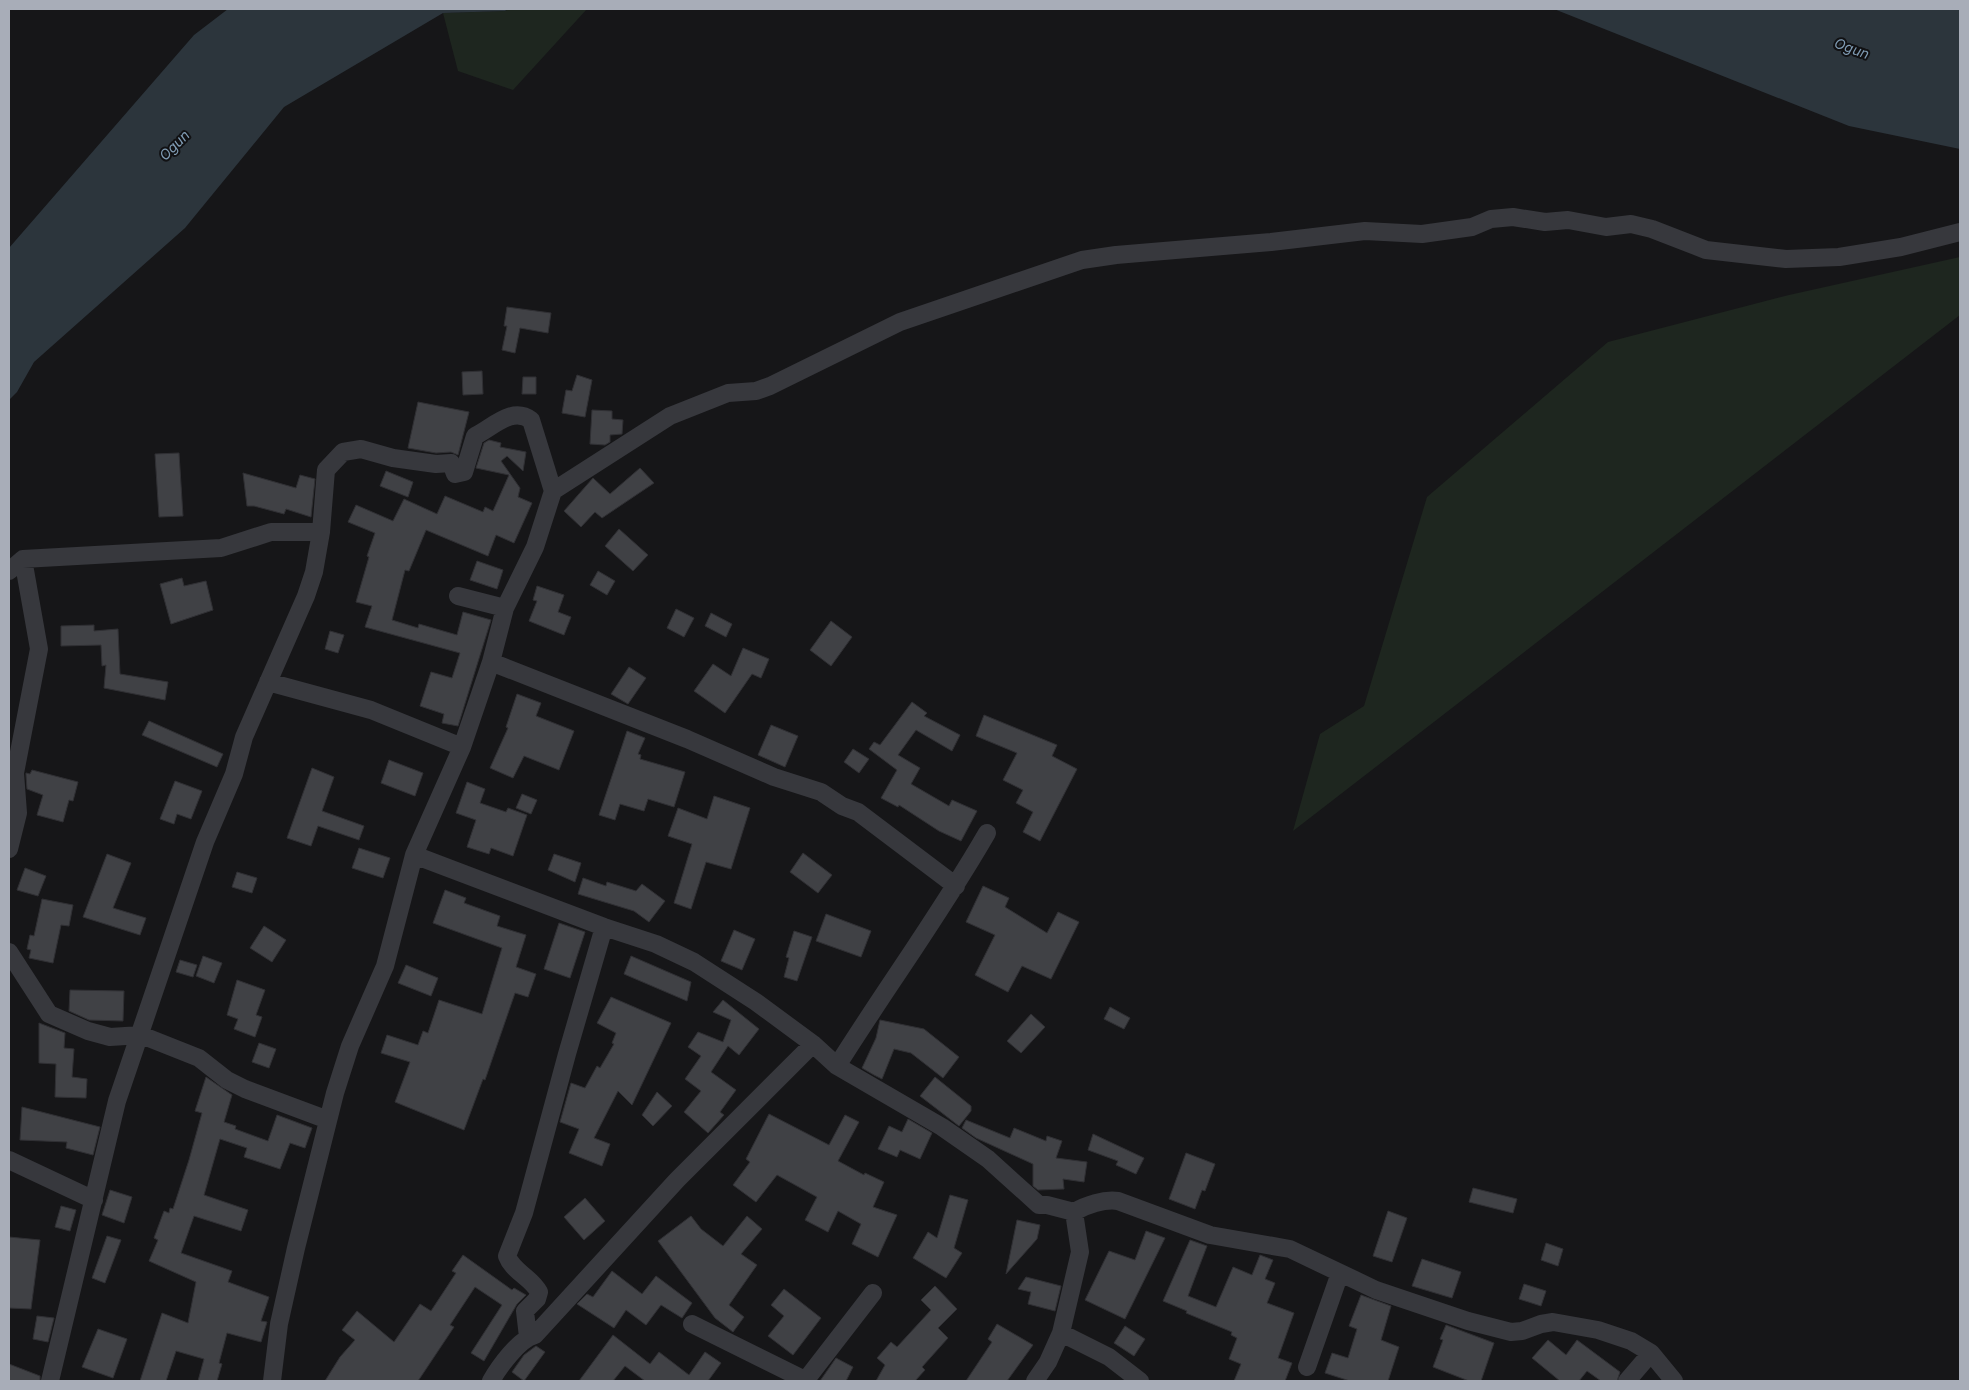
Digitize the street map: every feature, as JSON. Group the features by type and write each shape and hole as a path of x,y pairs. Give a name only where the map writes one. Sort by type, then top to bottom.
{"street":[{"path":"553,491 670,416 728,393 756,391 770,386 900,322 1082,260 1365,231 1422,234 1472,227 1491,219 1513,217 1545,222 1568,220 1606,227 1631,224 1652,229 1706,250 1786,259 1839,257 1901,247 1960,232"},
{"path":"50,1381 117,1101 205,842 234,774 244,737 306,596 314,572 321,532 326,470 343,452 361,449 393,458 436,464 451,463 454,474 464,472 475,436 516,414 531,420 553,491 535,547 505,608 491,662 462,747 414,855 385,966 350,1046 328,1120 281,1314 272,1381"},
{"path":"9,571 23,559 221,548 272,532 321,532"},
{"path":"9,849 18,813 15,773 39,649 23,559"},
{"path":"458,596 505,608"},
{"path":"491,662 687,739 774,776 821,792 842,806 858,812 956,886"},
{"path":"268,682 371,710 462,747"},
{"path":"837,1066 887,987 956,886 987,833"},
{"path":"414,855 604,928 656,944 694,962 756,1002 813,1044 837,1066 942,1126 988,1160 1038,1205 1074,1212 1084,1206 1096,1205 1106,1200 1118,1201 1210,1235 1290,1249 1376,1290 1468,1321 1511,1332 1530,1329 1541,1324 1564,1323 1598,1330 1631,1341 1651,1353 1674,1381"},
{"path":"528,1337 525,1311 537,1299 538,1292 536,1286 510,1264 506,1256 524,1213 567,1054 604,928"},
{"path":"9,952 50,1014 88,1031 110,1037 141,1035 199,1058 227,1080 245,1089 328,1120"},
{"path":"491,1381 499,1367 528,1337 535,1335 677,1180 813,1044"},
{"path":"9,1160 94,1200"},
{"path":"1036,1381 1048,1362 1061,1332 1080,1252 1074,1212"},
{"path":"1307,1367 1340,1273"},
{"path":"692,1324 805,1381 873,1293"},
{"path":"1061,1332 1109,1357 1140,1381"},
{"path":"1627,1381 1651,1353"}],"shaded area":[{"path":"508,9 587,9 513,90 458,71 443,13 505,11"},
{"path":"1960,257 1960,315 1293,831 1320,734 1364,706 1427,497 1608,342 1789,295"}],"water":[{"name":"Ogun","path":"228,9 508,9 505,11 443,13 284,107 185,228 34,362 17,392 9,400 9,248 194,35"},
{"name":"Ogun","path":"1554,9 1960,9 1960,149 1849,126"}],"building":[{"path":"507,307 551,313 548,333 520,328 515,353 502,350 507,326 504,326"},
{"path":"482,371 483,394 463,395 462,372"},
{"path":"577,375 592,380 585,417 562,413 566,390 572,391"},
{"path":"523,377 536,377 536,394 522,394"},
{"path":"418,402 469,412 458,455 451,452 436,453 408,448"},
{"path":"592,410 612,411 612,419 623,420 622,434 610,435 610,442 605,445 590,444"},
{"path":"489,440 501,443 500,447 526,452 523,471 507,456 501,461 520,488 518,497 532,503 514,543 496,535 488,556 426,530 409,571 405,570 392,620 418,628 419,624 457,635 463,612 491,620 458,726 442,723 444,714 420,706 431,672 452,678 460,653 365,627 372,606 356,602 369,557 367,556 375,533 348,522 356,505 393,521 404,499 437,514 445,496 483,512 485,507 493,511 509,475 476,468 484,443"},
{"path":"179,453 183,516 159,517 155,454"},
{"path":"640,468 654,483 602,518 595,512 581,527 564,511 593,478 610,494"},
{"path":"386,471 413,482 408,497 380,486"},
{"path":"243,473 296,488 300,475 315,479 311,517 286,509 284,514 247,506"},
{"path":"619,529 648,555 633,571 605,546"},
{"path":"477,561 503,570 497,589 470,580"},
{"path":"598,571 615,581 607,595 590,585"},
{"path":"182,578 184,586 206,581 213,610 171,624 160,584"},
{"path":"537,586 564,595 558,612 571,617 564,635 529,621 537,601 533,600"},
{"path":"676,609 694,618 684,637 667,628"},
{"path":"711,613 732,624 726,637 705,626"},
{"path":"831,621 852,637 831,666 810,650"},
{"path":"94,625 94,631 118,629 120,674 168,682 165,700 104,688 106,665 102,666 101,645 61,646 61,626"},
{"path":"330,631 344,635 338,653 325,649"},
{"path":"743,648 769,659 761,678 752,674 725,713 694,691 713,664 731,676"},
{"path":"629,667 646,678 628,704 611,694"},
{"path":"517,694 541,703 536,716 574,731 559,770 524,756 513,778 490,768 508,728 506,727"},
{"path":"912,702 927,713 924,716 960,735 952,751 916,730 898,755 920,768 911,784 949,806 952,800 977,811 961,841 939,831 899,805 898,807 881,798 897,770 869,749 874,742 880,745"},
{"path":"984,715 1057,745 1052,756 1077,769 1040,841 1023,832 1033,812 1016,803 1023,790 1003,780 1017,753 976,736"},
{"path":"149,721 223,754 217,767 142,735"},
{"path":"771,725 798,736 785,767 758,755"},
{"path":"627,731 645,738 638,754 641,755 640,759 685,772 674,807 648,799 644,811 620,804 615,820 599,815"},
{"path":"853,749 869,759 859,773 844,762"},
{"path":"389,760 423,773 415,796 381,783"},
{"path":"312,768 334,777 322,811 364,826 359,840 318,826 311,846 287,838"},
{"path":"32,770 78,782 73,801 69,800 63,822 37,815 43,795 27,789 26,773 30,774"},
{"path":"175,781 202,791 191,819 177,814 174,824 160,819"},
{"path":"467,782 485,789 480,803 506,812 508,808 527,815 513,856 491,848 489,854 467,847 476,820 456,813"},
{"path":"522,794 537,800 531,814 516,808"},
{"path":"714,796 750,808 731,869 706,862 691,909 674,903 692,844 668,836 678,808 707,819"},
{"path":"359,848 390,858 383,878 352,868"},
{"path":"803,853 832,875 818,893 790,872"},
{"path":"107,854 131,863 113,908 146,918 140,935 83,917"},
{"path":"554,854 581,863 575,882 548,870"},
{"path":"25,868 46,876 38,896 17,890"},
{"path":"237,872 257,878 252,893 232,887"},
{"path":"583,878 606,886 607,882 636,891 642,884 665,901 649,922 634,911 578,894"},
{"path":"983,886 1009,898 1005,907 1047,933 1058,912 1079,922 1051,979 1022,966 1008,992 975,975 995,935 966,922"},
{"path":"445,890 466,898 464,903 500,916 497,926 526,935 516,967 536,974 528,997 515,993 485,1080 483,1079 464,1130 395,1102 410,1062 381,1053 387,1035 418,1045 423,1031 428,1033 439,1000 482,1014 502,948 433,923"},
{"path":"42,899 73,905 69,926 61,925 53,963 29,958 31,950 27,949 30,935 34,936"},
{"path":"826,914 871,931 861,957 816,941"},
{"path":"559,923 585,932 570,978 544,969"},
{"path":"264,926 286,940 272,962 250,948"},
{"path":"734,930 755,939 742,970 721,961"},
{"path":"794,931 812,937 797,981 784,977 789,958 786,957"},
{"path":"203,956 222,963 214,983 196,976"},
{"path":"631,956 691,982 687,1001 624,974"},
{"path":"180,960 197,965 193,977 176,972"},
{"path":"406,965 438,978 431,996 398,983"},
{"path":"237,980 265,990 256,1015 262,1017 255,1037 234,1029 238,1019 227,1015"},
{"path":"70,990 124,991 123,1021 89,1020 69,1011"},
{"path":"611,997 671,1023 632,1105 618,1091 594,1138 610,1144 602,1166 569,1153 579,1129 560,1122 571,1083 585,1088 597,1066 600,1068 614,1044 612,1043 616,1033 597,1023"},
{"path":"723,1000 759,1029 739,1055 728,1046 711,1072 736,1090 720,1112 724,1115 708,1133 684,1112 701,1091 685,1079 701,1056 688,1047 698,1032 723,1042 731,1020 713,1012"},
{"path":"1110,1007 1130,1018 1124,1029 1104,1019"},
{"path":"1031,1014 1045,1027 1021,1053 1007,1041"},
{"path":"880,1020 924,1029 959,1057 943,1078 911,1053 894,1049 882,1079 862,1068 876,1038"},
{"path":"39,1023 65,1033 64,1048 74,1049 72,1077 87,1079 86,1098 55,1097 56,1064 39,1063"},
{"path":"259,1043 276,1049 269,1068 252,1062"},
{"path":"206,1077 232,1095 224,1122 236,1126 235,1129 268,1141 277,1115 312,1128 305,1148 290,1143 280,1169 244,1157 247,1148 220,1139 204,1195 248,1210 241,1231 194,1216 181,1253 232,1271 228,1282 269,1297 261,1321 267,1322 261,1342 227,1333 219,1363 222,1364 217,1381 198,1381 204,1359 176,1351 166,1381 140,1381 162,1313 188,1323 196,1282 149,1261 158,1240 154,1238 164,1211 169,1213 170,1208 173,1209 189,1160 202,1113 195,1111"},
{"path":"935,1077 971,1106 971,1111 959,1126 920,1096"},
{"path":"657,1092 672,1106 653,1126 642,1115"},
{"path":"22,1107 100,1127 93,1155 66,1148 67,1142 20,1140"},
{"path":"769,1114 829,1145 845,1115 859,1122 838,1161 864,1175 865,1173 884,1182 873,1207 897,1215 878,1257 852,1244 861,1224 838,1211 828,1232 805,1220 817,1197 777,1175 756,1202 733,1185 750,1162 746,1159"},
{"path":"908,1119 932,1133 920,1159 900,1150 897,1157 878,1149 889,1126 902,1132"},
{"path":"966,1120 1010,1138 1014,1128 1046,1141 1047,1136 1062,1141 1056,1158 1087,1162 1084,1182 1063,1179 1064,1189 1038,1190 1033,1186 1033,1164 976,1138 962,1128"},
{"path":"1093,1134 1144,1158 1136,1174 1116,1165 1118,1161 1088,1150"},
{"path":"1186,1153 1215,1164 1205,1191 1202,1190 1195,1209 1169,1199"},
{"path":"1473,1188 1517,1199 1513,1213 1469,1202"},
{"path":"110,1190 132,1197 124,1223 102,1215"},
{"path":"950,1195 968,1200 954,1248 962,1253 946,1278 913,1258 928,1232 937,1238"},
{"path":"585,1198 605,1221 584,1240 564,1217"},
{"path":"61,1206 76,1210 70,1231 55,1227"},
{"path":"1388,1211 1407,1218 1392,1262 1373,1256"},
{"path":"691,1216 701,1229 723,1246 747,1216 762,1229 741,1254 757,1265 729,1305 744,1317 733,1332 715,1318 658,1241"},
{"path":"1017,1220 1040,1225 1037,1239 1006,1274"},
{"path":"1146,1231 1165,1238 1125,1319 1085,1300 1109,1251 1135,1260"},
{"path":"107,1236 121,1240 105,1283 92,1278"},
{"path":"9,1237 40,1240 31,1309 9,1308"},
{"path":"1190,1240 1207,1246 1188,1296 1216,1307 1233,1267 1252,1275 1260,1255 1273,1260 1265,1279 1275,1283 1267,1303 1294,1313 1278,1358 1292,1363 1285,1381 1234,1381 1241,1364 1229,1359 1237,1338 1231,1335 1232,1332 1186,1313 1187,1311 1163,1301"},
{"path":"1546,1243 1563,1249 1558,1266 1541,1260"},
{"path":"463,1255 512,1290 514,1288 526,1295 517,1304 484,1361 471,1353 502,1305 475,1287 450,1325 454,1327 418,1381 325,1381 340,1357 355,1340 342,1330 357,1311 394,1342 420,1304 431,1311 456,1273 452,1271"},
{"path":"1422,1259 1461,1272 1452,1298 1412,1286"},
{"path":"612,1271 642,1294 656,1276 692,1303 682,1318 661,1305 646,1325 626,1310 614,1328 577,1304 587,1294 593,1297"},
{"path":"1026,1277 1061,1286 1055,1311 1028,1304 1031,1292 1018,1289"},
{"path":"1524,1284 1546,1291 1541,1306 1519,1299"},
{"path":"935,1286 957,1309 938,1328 948,1338 922,1367 925,1370 915,1381 876,1381 885,1365 877,1358 891,1342 897,1347 931,1310 921,1300"},
{"path":"784,1289 821,1318 793,1355 768,1336 784,1316 771,1305"},
{"path":"1361,1295 1391,1306 1381,1340 1399,1347 1388,1381 1350,1381 1325,1373 1332,1353 1348,1358 1357,1329 1349,1326"},
{"path":"37,1316 54,1318 48,1342 33,1339"},
{"path":"997,1324 1033,1345 1007,1381 966,1381 992,1342 988,1339"},
{"path":"1446,1325 1494,1343 1481,1381 1469,1381 1433,1367 1443,1340 1440,1339"},
{"path":"1125,1326 1145,1339 1134,1356 1114,1343"},
{"path":"98,1329 127,1339 113,1378 82,1367"},
{"path":"613,1335 650,1364 659,1352 689,1375 705,1352 721,1363 708,1381 645,1381 625,1366 613,1381 579,1381"},
{"path":"1548,1340 1566,1355 1577,1340 1620,1372 1617,1381 1601,1381 1587,1371 1579,1381 1560,1381 1532,1358"},
{"path":"536,1346 545,1352 524,1381 512,1372 524,1355"},
{"path":"836,1358 853,1367 846,1381 820,1381"},
{"path":"9,1364 40,1376 40,1381 9,1381"}]}
